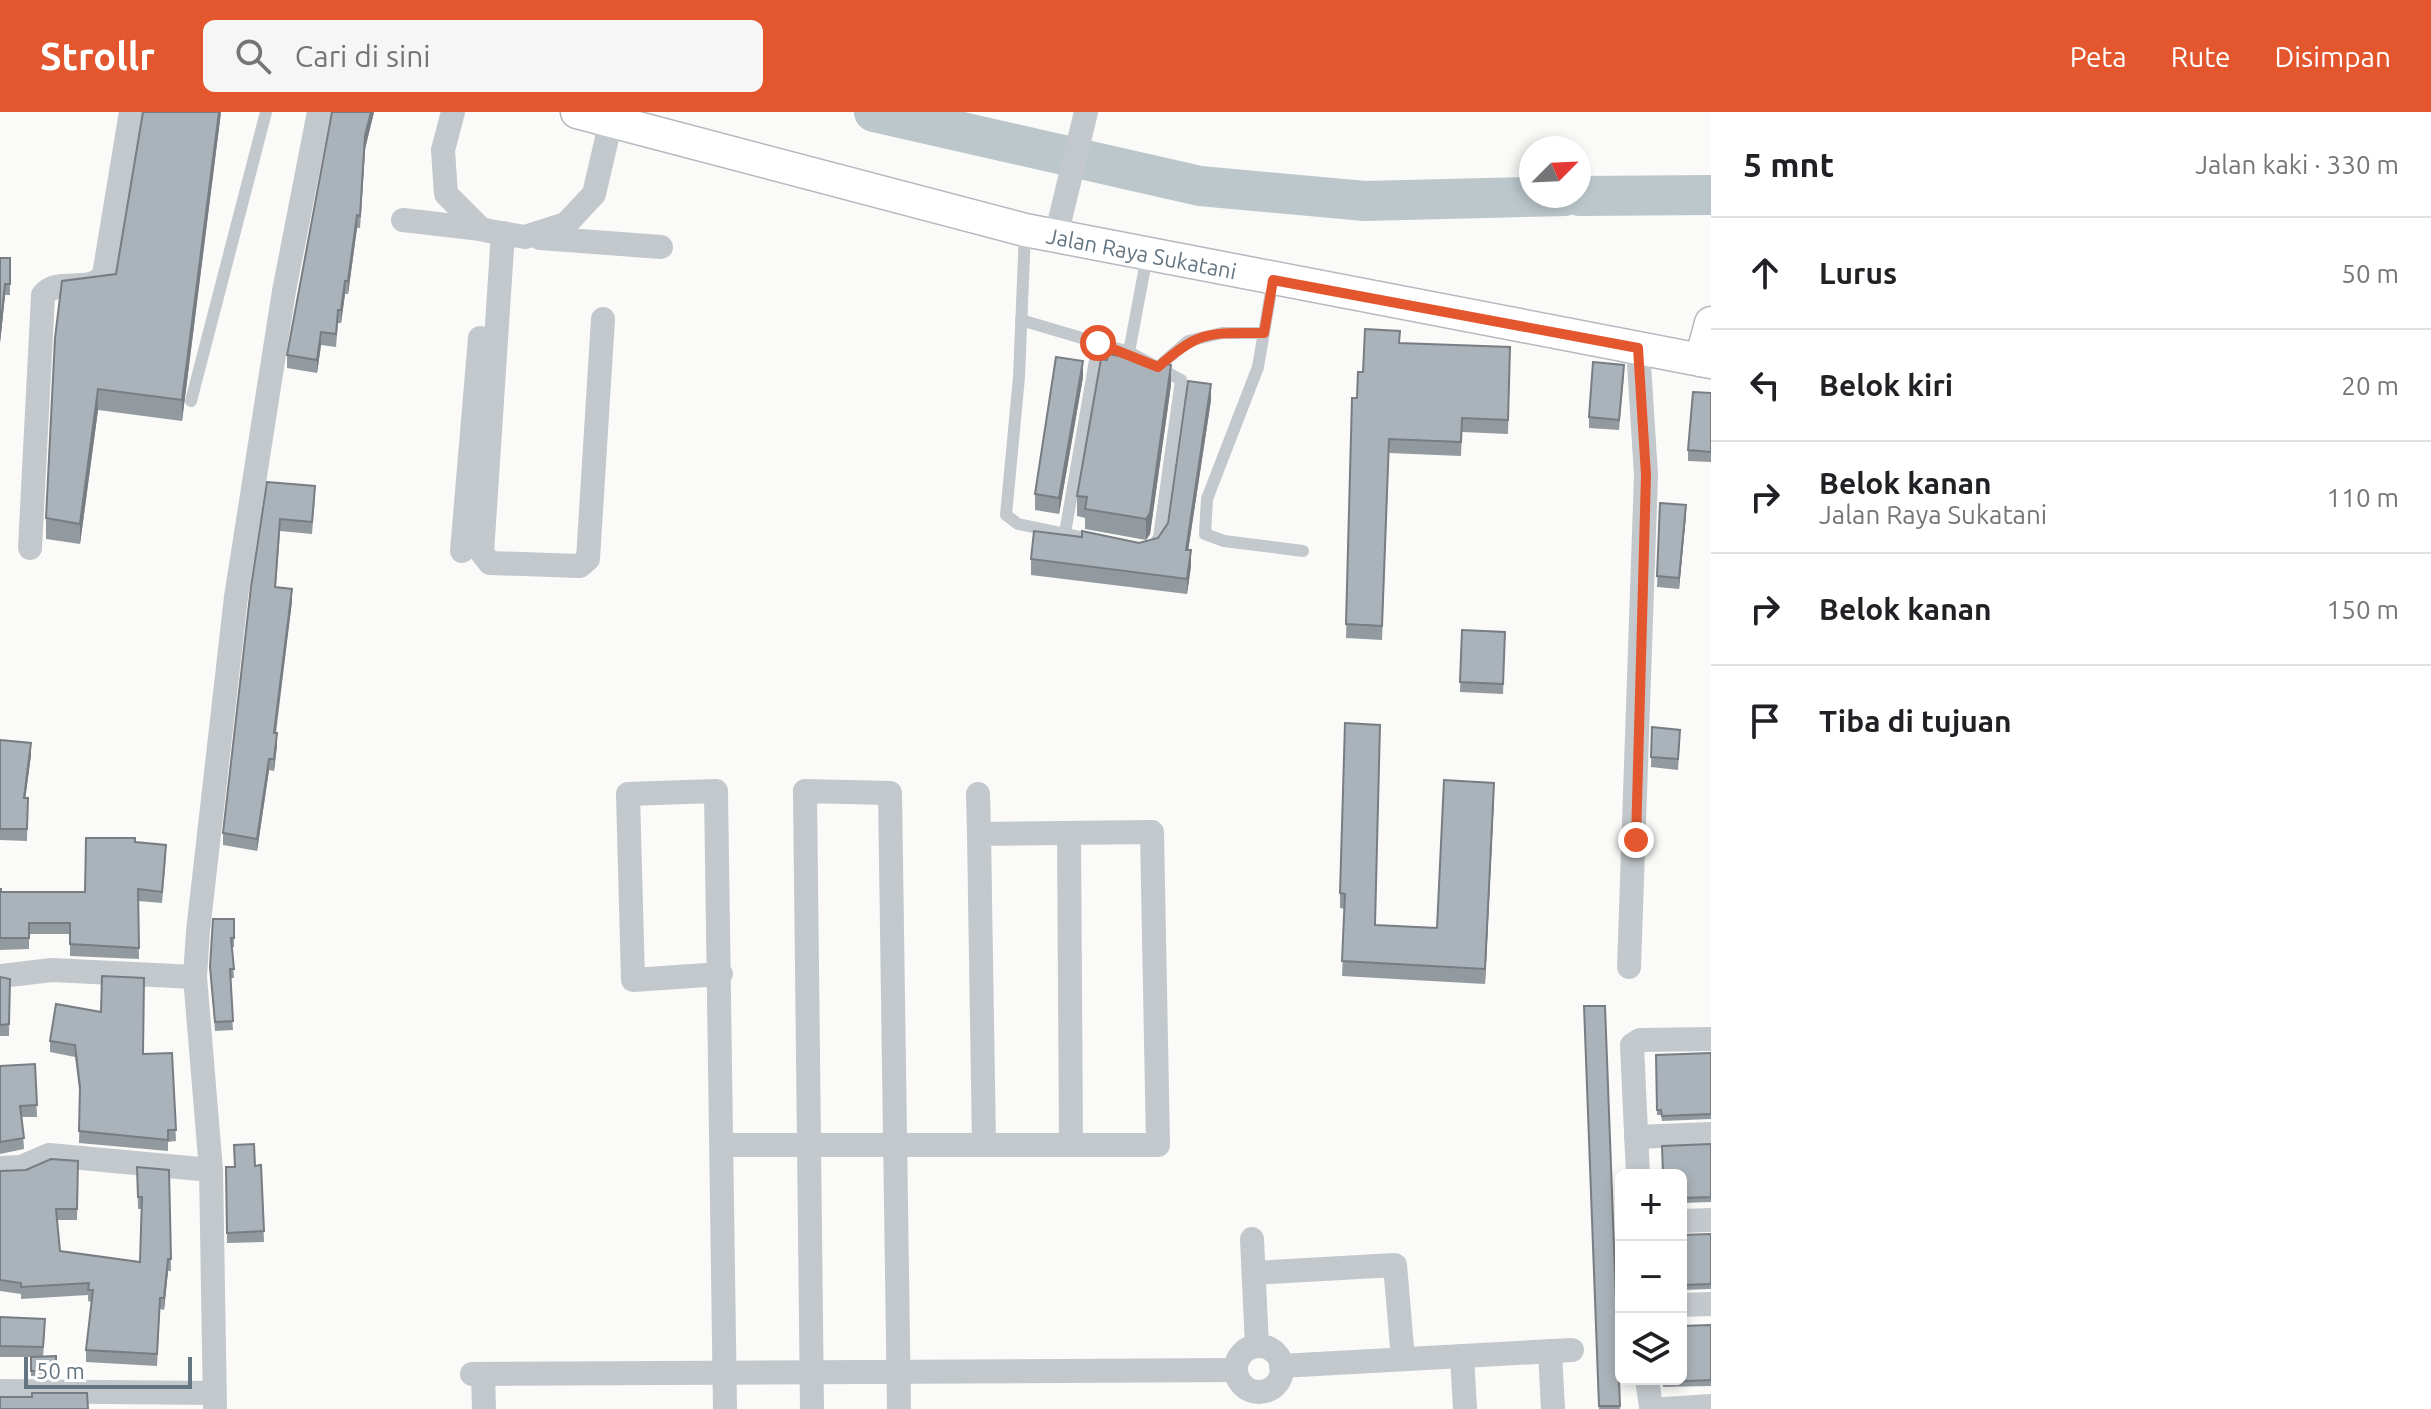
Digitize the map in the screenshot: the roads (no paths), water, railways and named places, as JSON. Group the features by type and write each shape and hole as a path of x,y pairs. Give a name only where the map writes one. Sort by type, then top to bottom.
{"main road":[{"name":"Jalan Raya Sukatani","path":"577,112 1041,233 1147,256 1706,361"},
{"path":"1706,361 1711,323"}],"street":[{"path":"30,548 43,295 52,287 95,283 104,275 131,112"},
{"path":"0,1391 215,1401 211,1170 195,977 236,597 284,291 319,112"},
{"path":"453,112 443,150 446,194 499,232 566,224 594,194 611,121"},
{"path":"1041,233 1066,201 1085,115"},
{"path":"403,220 661,247"},
{"path":"499,232 482,553 490,563 580,566 588,559 603,319"},
{"path":"462,551 499,232"},
{"path":"1629,967 1646,475 1638,348"},
{"path":"721,974 633,980 628,794 716,791 721,974 725,1409"},
{"path":"812,1409 805,791 890,793 899,1409"},
{"path":"978,794 984,1145"},
{"path":"722,1145 1158,1145 1152,832 979,834"},
{"path":"1069,833 1071,1145"},
{"path":"0,976 52,970 195,977"},
{"path":"1638,1169 1632,1045 1640,1040 1711,1039"},
{"path":"1636,1137 1711,1134"},
{"path":"0,1168 21,1167 41,1156 55,1155 211,1170"},
{"path":"1687,1221 1711,1220"},
{"path":"1252,1239 1257,1346"},
{"path":"1254,1273 1395,1265 1403,1359"},
{"path":"1687,1305 1711,1304"},
{"path":"1257,1346 1270,1348 1281,1366 1279,1380 1261,1400 1247,1389 1236,1370 1238,1357 1257,1346"},
{"path":"1281,1366 1561,1350 1553,1409"},
{"path":"1462,1356 1465,1409"},
{"path":"484,1409 477,1374 1236,1370"},
{"path":"1648,1385 1651,1407 1711,1406"}],"lane":[{"path":"191,401 266,112"},
{"path":"1041,233 1021,320 1006,515 1018,524 1110,543"},
{"path":"1129,352 1147,256"},
{"path":"1273,280 1258,367 1207,499 1205,534 1224,541 1303,551"},
{"path":"1021,320 1129,352 1179,377 1183,384 1159,537 1151,548 1140,550"},
{"path":"1158,367 1188,341 1222,333 1264,333"},
{"path":"1065,533 1098,343"}],"waterway":[{"path":"874,112 1200,186 1365,201 1519,197"},
{"path":"1591,196 1711,195"}]}
